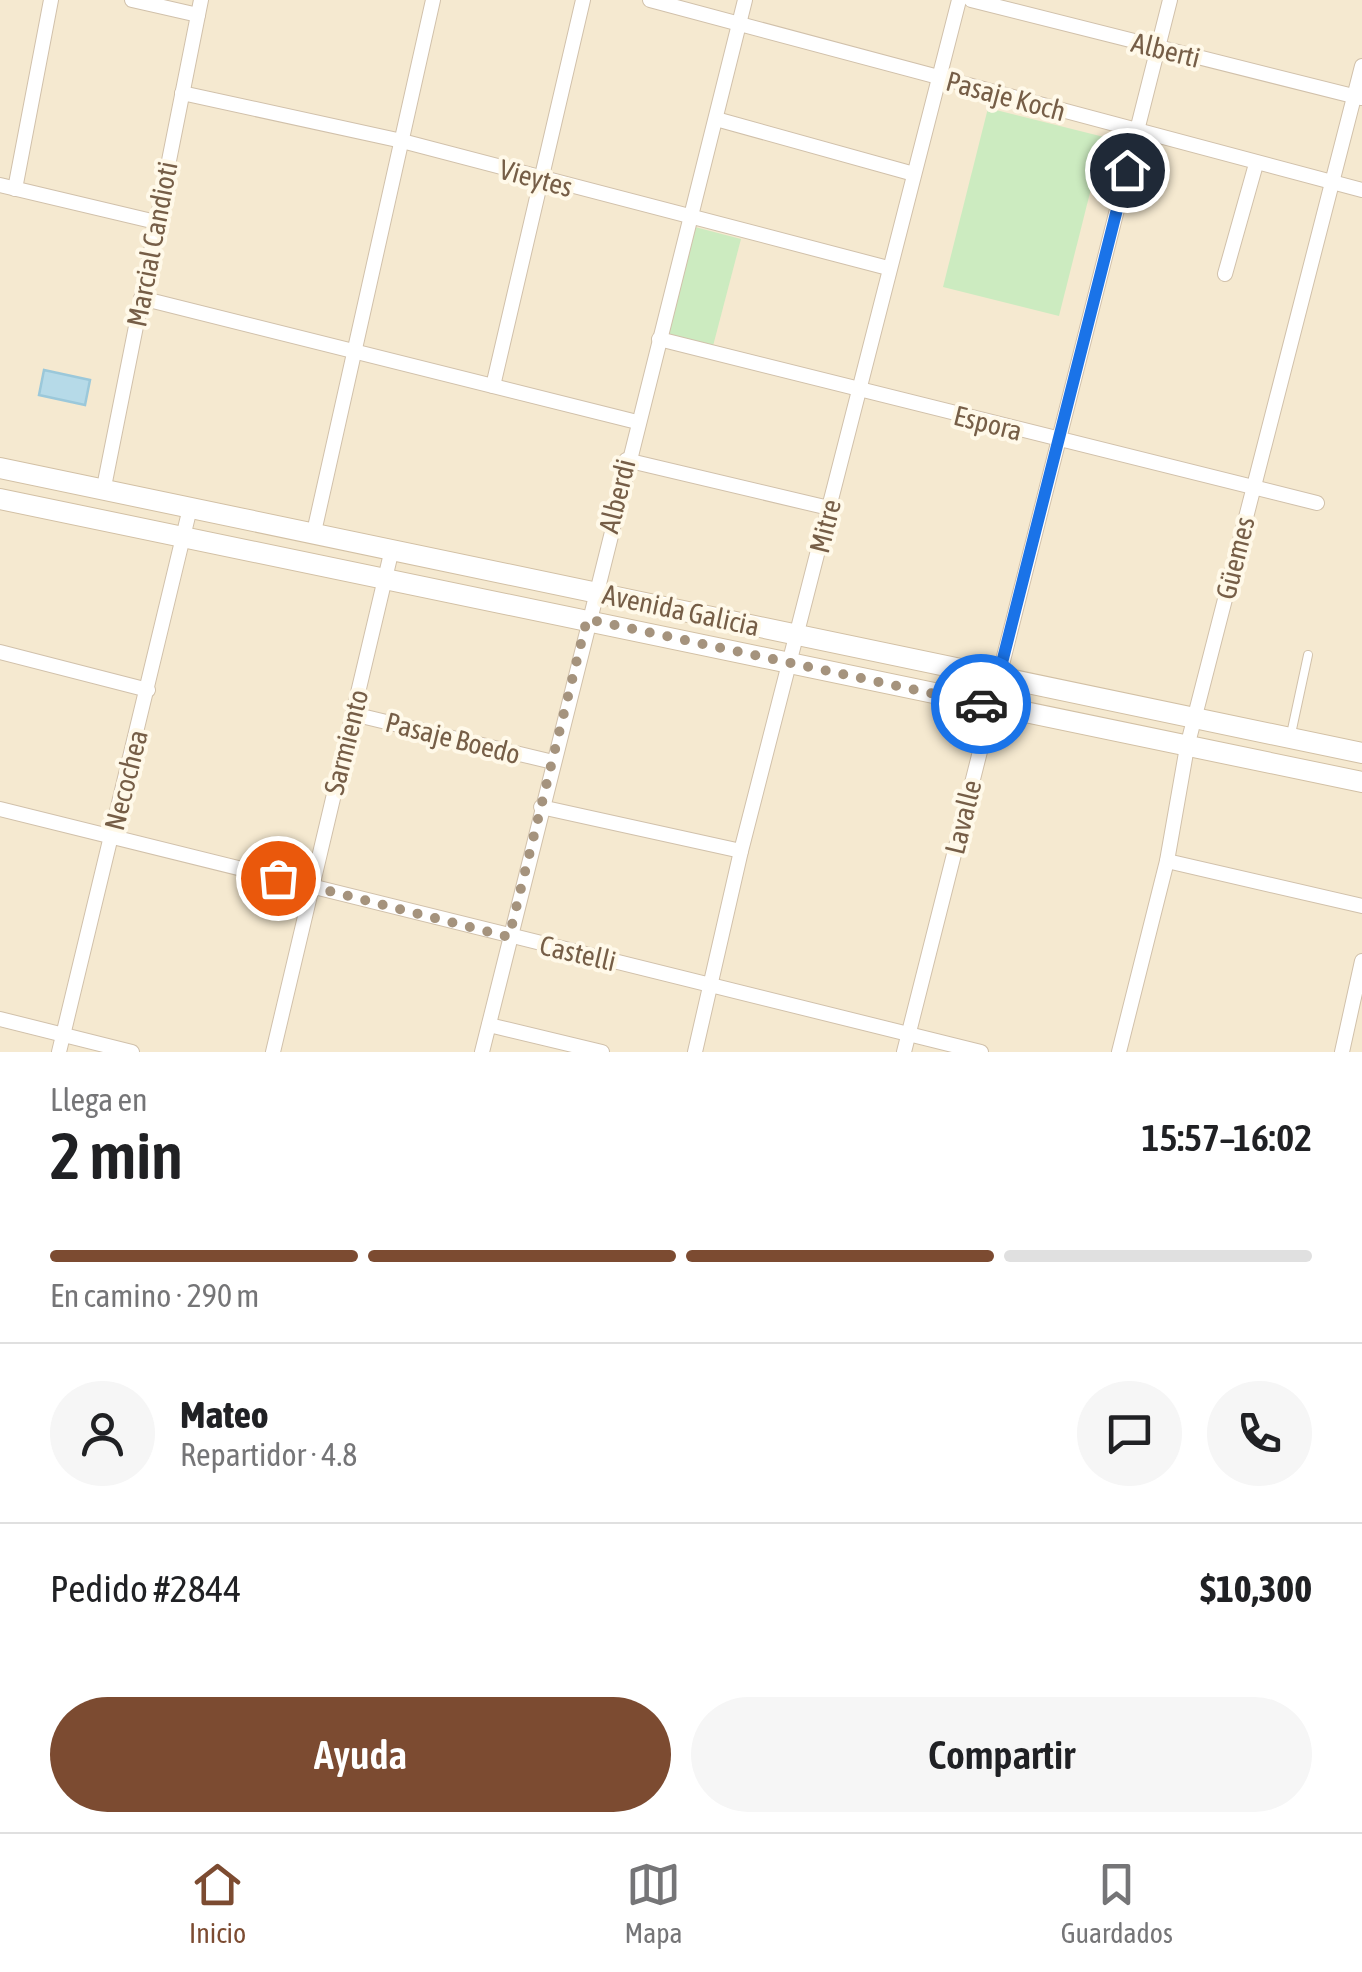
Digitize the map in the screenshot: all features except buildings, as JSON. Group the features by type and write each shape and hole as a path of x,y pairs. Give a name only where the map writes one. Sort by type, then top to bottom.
{"main road":[{"name":"Avenida Galicia","path":"0,468 1362,753"},
{"name":"Avenida Galicia","path":"0,498 1362,782"}],"street":[{"path":"51,0 7,187 156,222"},
{"path":"132,0 199,8"},
{"path":"314,532 434,0"},
{"path":"493,386 584,0"},
{"name":"Pasaje Koch","path":"650,0 1362,190"},
{"name":"Alberdi","path":"482,1052 626,460 745,0"},
{"name":"Mitre","path":"695,1052 741,851 960,0"},
{"name":"Alberti","path":"971,0 1358,97"},
{"name":"Lavalle","path":"904,1052 1170,0"},
{"name":"Marcial Candioti","path":"104,488 199,8"},
{"name":"Güemes","path":"1119,1052 1167,862 1187,747 1329,182 1358,97 1362,66"},
{"name":"Vieytes","path":"182,93 402,142 888,268"},
{"path":"716,119 914,174"},
{"path":"1226,274 1256,164"},
{"path":"141,298 637,422"},
{"name":"Espora","path":"659,339 1318,503"},
{"path":"626,460 830,508"},
{"name":"Necochea","path":"59,1052 190,508"},
{"name":"Sarmiento","path":"274,1052 392,549"},
{"path":"0,652 148,690"},
{"name":"Pasaje Boedo","path":"354,714 553,762"},
{"path":"542,807 741,851"},
{"name":"Castelli","path":"0,809 982,1052"},
{"path":"1167,862 1362,906"},
{"path":"1342,1052 1362,961"},
{"path":"0,1019 132,1052"},
{"path":"489,1025 602,1052"}],"lane":[{"path":"1290,738 1308,656"}],"shaded area":[{"path":"0,0 1362,0 1362,1052 0,1052"}],"green space":[{"path":"988,108 1104,137 1059,316 943,287"},
{"path":"695,227 741,239 713,346 668,334"}],"water":[{"path":"44,370 90,380 85,405 39,395"}],"way so far":[{"path":"278,878 509,937 587,619 981,704"}],"route":[{"path":"981,704 991,706 1127,170"}]}
